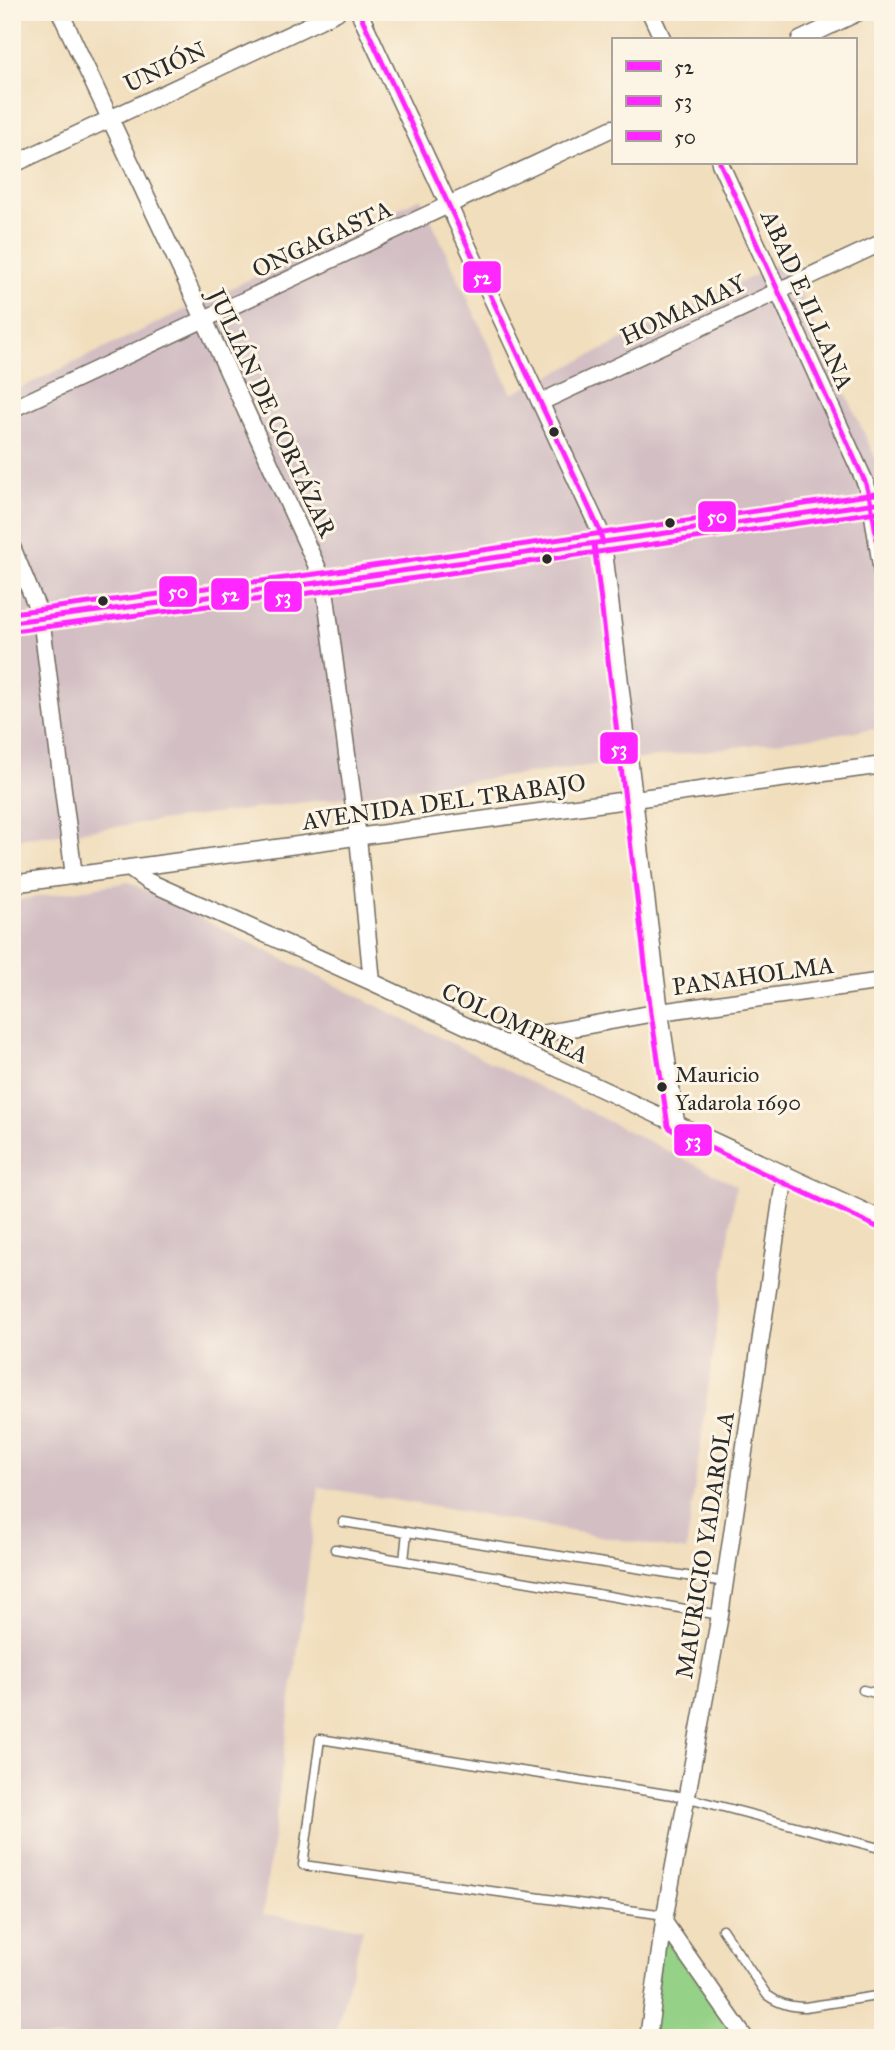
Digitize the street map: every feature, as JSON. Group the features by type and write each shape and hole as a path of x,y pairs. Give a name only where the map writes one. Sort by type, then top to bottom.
{"main road":[{"path":"12,622 324,582 877,503"}],"street":[{"name":"JULIÁN DE CORTÁZAR","path":"60,12 324,582 358,837 372,982"},
{"name":"UNIÓN","path":"12,165 337,12"},
{"path":"359,12 541,402 603,543 660,1012 676,1122"},
{"path":"650,12 662,38"},
{"path":"804,38 859,12"},
{"name":"ONGAGASTA","path":"12,409 612,128"},
{"name":"ABAD E ILLANA","path":"720,164 877,503 883,578"},
{"name":"HOMAMAY","path":"541,402 883,242"},
{"path":"12,547 41,617 74,876"},
{"name":"AVENIDA DEL TRABAJO","path":"12,884 883,765"},
{"name":"COLOMPREA","path":"129,868 147,881 372,982 785,1174 875,1212 883,1220"},
{"name":"PANAHOLMA","path":"507,1045 519,1038 660,1012 883,981"},
{"name":"MAURICIO YADAROLA","path":"648,2038 664,1919 720,1615 785,1174"},
{"path":"664,1919 745,2038"}],"lane":[{"path":"344,1522 724,1582"},
{"path":"404,1561 407,1532"},
{"path":"335,1549 720,1615"},
{"path":"863,1690 883,1695"},
{"path":"664,1919 303,1865 320,1739 685,1797 883,1849"},
{"path":"722,1929 767,1995 776,2002 805,2007 883,1995"}],"shaded area":[{"path":"421,198 512,394 786,260 878,464 883,464 883,728 12,840 12,392"},
{"path":"129,882 736,1185 686,1551 319,1487 263,1914 363,1928 334,2038 12,2038 12,901"}],"green space":[{"path":"664,1922 745,2038 648,2038"}],"transit line":[{"name":"52","path":"359,12 599,529 603,543"},
{"name":"52","path":"720,164 866,484 883,576"},
{"name":"50","path":"12,613 323,573 882,493"},
{"name":"52","path":"12,622 324,582 883,502"},
{"name":"53","path":"13,631 325,591 883,511"},
{"name":"53","path":"594,544 651,1013 668,1126 879,1228"}],"place":[{"name":"Mauricio Yadarola 1690","path":"662,1087"}]}
